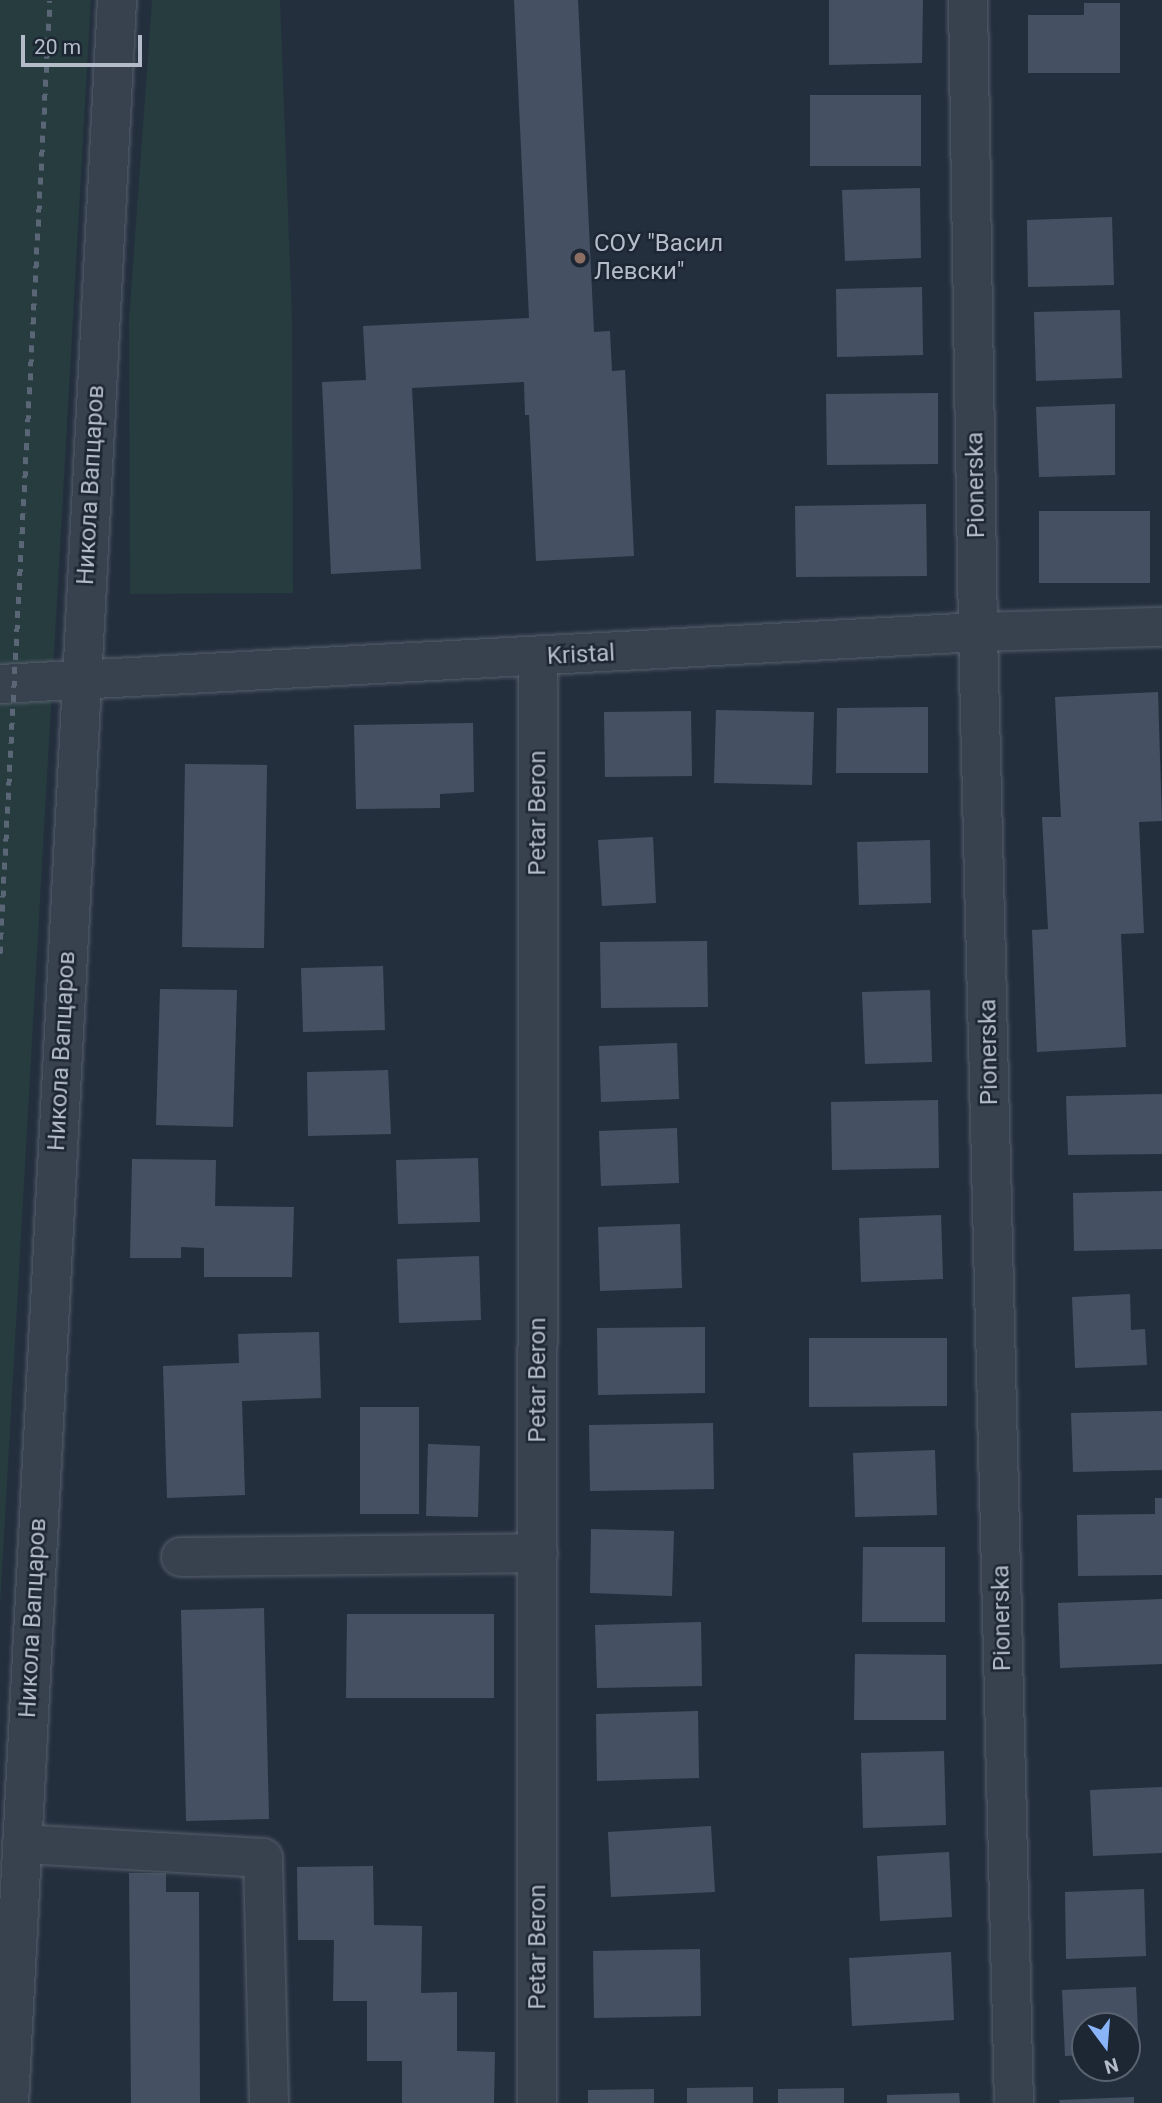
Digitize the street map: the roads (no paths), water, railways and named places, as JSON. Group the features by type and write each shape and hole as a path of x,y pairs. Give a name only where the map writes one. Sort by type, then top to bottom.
{"street":[{"name":"Никола Вапцаров","path":"9,2103 117,0"},
{"name":"Pionerska","path":"968,0 978,632 1014,2103"},
{"name":"Kristal","path":"0,684 978,632 1162,626"},
{"name":"Petar Beron","path":"537,2103 538,657"},
{"path":"181,1557 538,1553"},
{"path":"22,1844 263,1858 269,2103"}],"railway":[{"path":"0,953 50,0"}],"place":[{"name":"СОУ \"Васил Левски\"","path":"580,258"}]}
